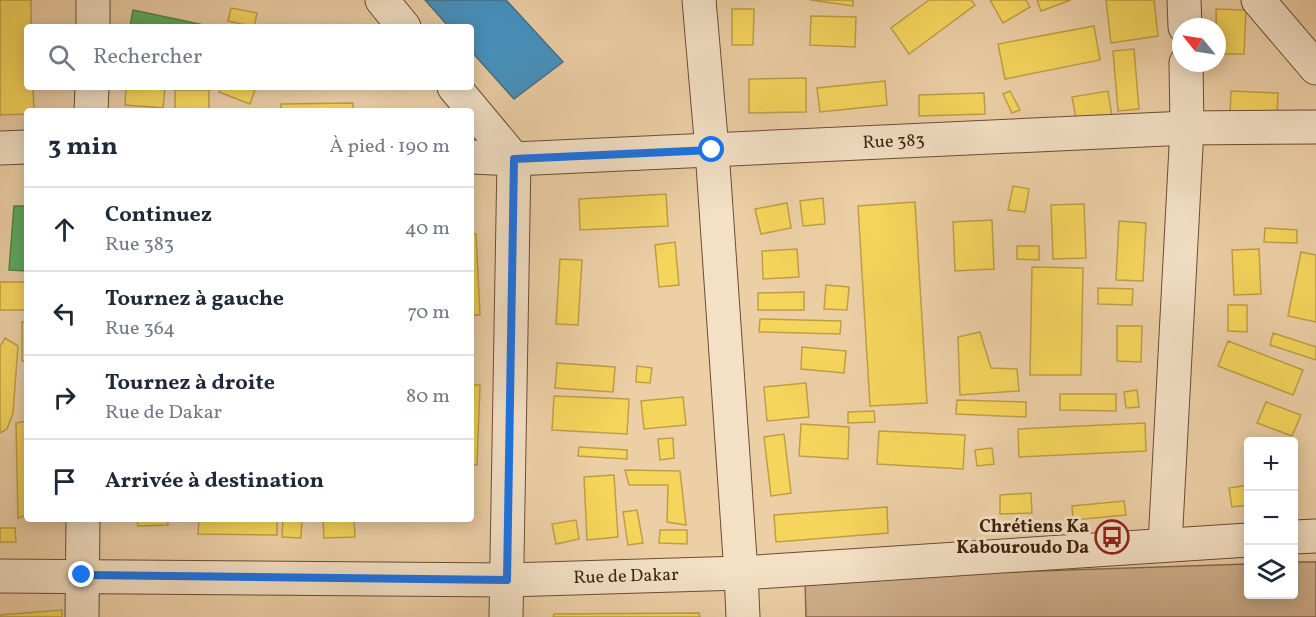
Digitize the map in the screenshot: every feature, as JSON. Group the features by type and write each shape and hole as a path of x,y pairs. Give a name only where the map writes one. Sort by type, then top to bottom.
{"street":[{"path":"93,0 93,24"},
{"path":"382,0 402,24"},
{"path":"699,0 712,150 741,573 742,617"},
{"path":"1184,0 1185,18"},
{"path":"1258,0 1316,68"},
{"path":"1165,544 1187,128 1186,72"},
{"path":"91,108 92,90"},
{"path":"456,90 472,108"},
{"path":"474,111 514,159 506,617"},
{"name":"Rue 383","path":"474,157 514,159 1187,128 1316,127"},
{"path":"0,148 24,147"},
{"path":"82,617 83,522"},
{"path":"1298,537 1316,536"},
{"name":"Rue de Dakar","path":"0,576 507,580 741,573 1244,540"}],"shaded area":[{"path":"1298,562 1316,562 1316,617 806,617 805,579 1244,564 1244,599 1298,599"}],"building: Logements":[{"path":"0,0 31,0 31,24 24,24 24,90 33,90 34,108 24,108 24,114 0,115"},
{"path":"810,0 853,0 853,6"},
{"path":"929,0 971,0 975,5 909,54 891,28"},
{"path":"990,0 1026,0 1030,7 1003,23"},
{"path":"1037,0 1071,0 1041,11"},
{"path":"1106,0 1154,0 1158,36 1111,43"},
{"path":"231,8 257,13 255,24 228,21"},
{"path":"732,9 754,9 753,45 732,45"},
{"path":"1216,9 1246,10 1244,54 1226,54 1226,18 1216,18"},
{"path":"811,16 856,17 855,47 810,45"},
{"path":"1094,26 1100,60 1005,79 998,44"},
{"path":"1134,49 1139,109 1118,111 1113,51"},
{"path":"806,78 806,112 749,113 749,79"},
{"path":"885,81 887,105 820,112 817,88"},
{"path":"126,90 165,90 163,108 125,105"},
{"path":"175,90 209,90 209,108 175,108"},
{"path":"220,90 255,90 250,104 219,92"},
{"path":"1010,91 1020,110 1012,113 1003,94"},
{"path":"1108,91 1112,117 1077,123 1072,97"},
{"path":"1231,91 1278,93 1277,117 1230,114"},
{"path":"984,93 985,114 919,116 919,95"},
{"path":"353,103 353,108 281,108 281,104"},
{"path":"1013,186 1029,189 1025,212 1008,210"},
{"path":"666,194 668,226 580,230 579,199"},
{"path":"823,198 825,224 803,226 800,201"},
{"path":"915,202 927,403 870,406 858,206"},
{"path":"787,203 791,228 761,234 755,209"},
{"path":"1084,204 1086,258 1053,259 1051,205"},
{"path":"992,220 994,269 955,271 953,222"},
{"path":"1119,221 1146,223 1143,281 1116,280"},
{"path":"1265,228 1297,230 1297,243 1264,242"},
{"path":"474,234 476,234 480,315 474,315"},
{"path":"675,242 679,285 659,287 655,245"},
{"path":"1017,246 1039,246 1039,260 1017,259"},
{"path":"797,249 799,277 763,279 762,251"},
{"path":"1259,249 1261,294 1234,295 1232,250"},
{"path":"1301,252 1316,255 1316,322 1288,316"},
{"path":"560,259 582,260 578,325 556,324"},
{"path":"1032,267 1083,268 1081,375 1030,375"},
{"path":"0,282 24,282 24,310 0,310"},
{"path":"826,285 849,287 847,310 824,309"},
{"path":"1098,288 1133,289 1132,305 1098,304"},
{"path":"804,292 804,310 758,310 758,293"},
{"path":"1228,305 1247,305 1247,332 1228,331"},
{"path":"760,319 841,321 840,334 759,332"},
{"path":"22,322 24,322 24,361 22,361"},
{"path":"1117,326 1142,326 1141,362 1117,361"},
{"path":"980,332 991,368 1017,369 1019,391 960,395 958,337"},
{"path":"1273,333 1316,347 1316,360 1270,345"},
{"path":"5,338 18,346 13,413 7,429 0,433 0,347"},
{"path":"1228,341 1303,370 1293,395 1218,366"},
{"path":"802,347 846,351 844,373 801,369"},
{"path":"557,363 615,367 613,392 555,388"},
{"path":"637,366 652,368 650,383 636,382"},
{"path":"806,383 809,417 767,421 764,387"},
{"path":"474,385 480,385 477,465 474,464"},
{"path":"1137,390 1139,407 1126,408 1124,392"},
{"path":"1060,394 1116,394 1116,411 1060,410"},
{"path":"554,396 629,399 627,434 552,430"},
{"path":"683,397 686,425 644,429 641,401"},
{"path":"957,400 1026,402 1026,417 956,414"},
{"path":"1266,402 1301,415 1292,436 1257,423"},
{"path":"874,411 875,422 848,423 848,412"},
{"path":"24,422 24,516 18,518 16,423"},
{"path":"1145,423 1146,451 1019,457 1018,429"},
{"path":"801,424 849,427 848,459 799,456"},
{"path":"879,431 965,435 963,469 877,464"},
{"path":"784,434 791,493 771,496 764,437"},
{"path":"673,438 674,458 660,460 658,439"},
{"path":"579,447 627,450 627,459 578,456"},
{"path":"992,448 994,464 977,466 975,450"},
{"path":"625,470 680,471 686,525 667,522 668,485 629,485"},
{"path":"614,475 618,537 587,540 584,477"},
{"path":"1244,486 1244,506 1232,507 1229,488"},
{"path":"1031,493 1032,513 1000,514 1000,495"},
{"path":"1124,501 1126,515 1073,520 1072,506"},
{"path":"887,507 888,533 776,542 774,515"},
{"path":"637,510 643,543 628,545 623,512"},
{"path":"576,520 579,539 556,544 552,524"},
{"path":"137,522 168,522 168,525 138,526"},
{"path":"199,522 277,522 277,535 198,534"},
{"path":"283,522 302,522 301,538 282,537"},
{"path":"323,522 354,522 355,537 324,538"},
{"path":"0,528 15,528 16,542 0,542"},
{"path":"660,530 687,530 687,544 659,543"},
{"path":"62,610 62,617 0,617 0,615"},
{"path":"699,613 700,617 553,617 554,614"}],"building: Écoles":[{"path":"425,0 506,0 563,62 514,99 474,54 474,24 446,24"}],"building: Public":[{"path":"133,10 199,24 131,24"},
{"path":"14,206 24,206 24,271 9,270"}],"place":[{"name":"Chrétiens Ka Kabouroudo Da","path":"1112,537"}],"route":[{"path":"82,575 507,580 514,159 712,150"}]}
